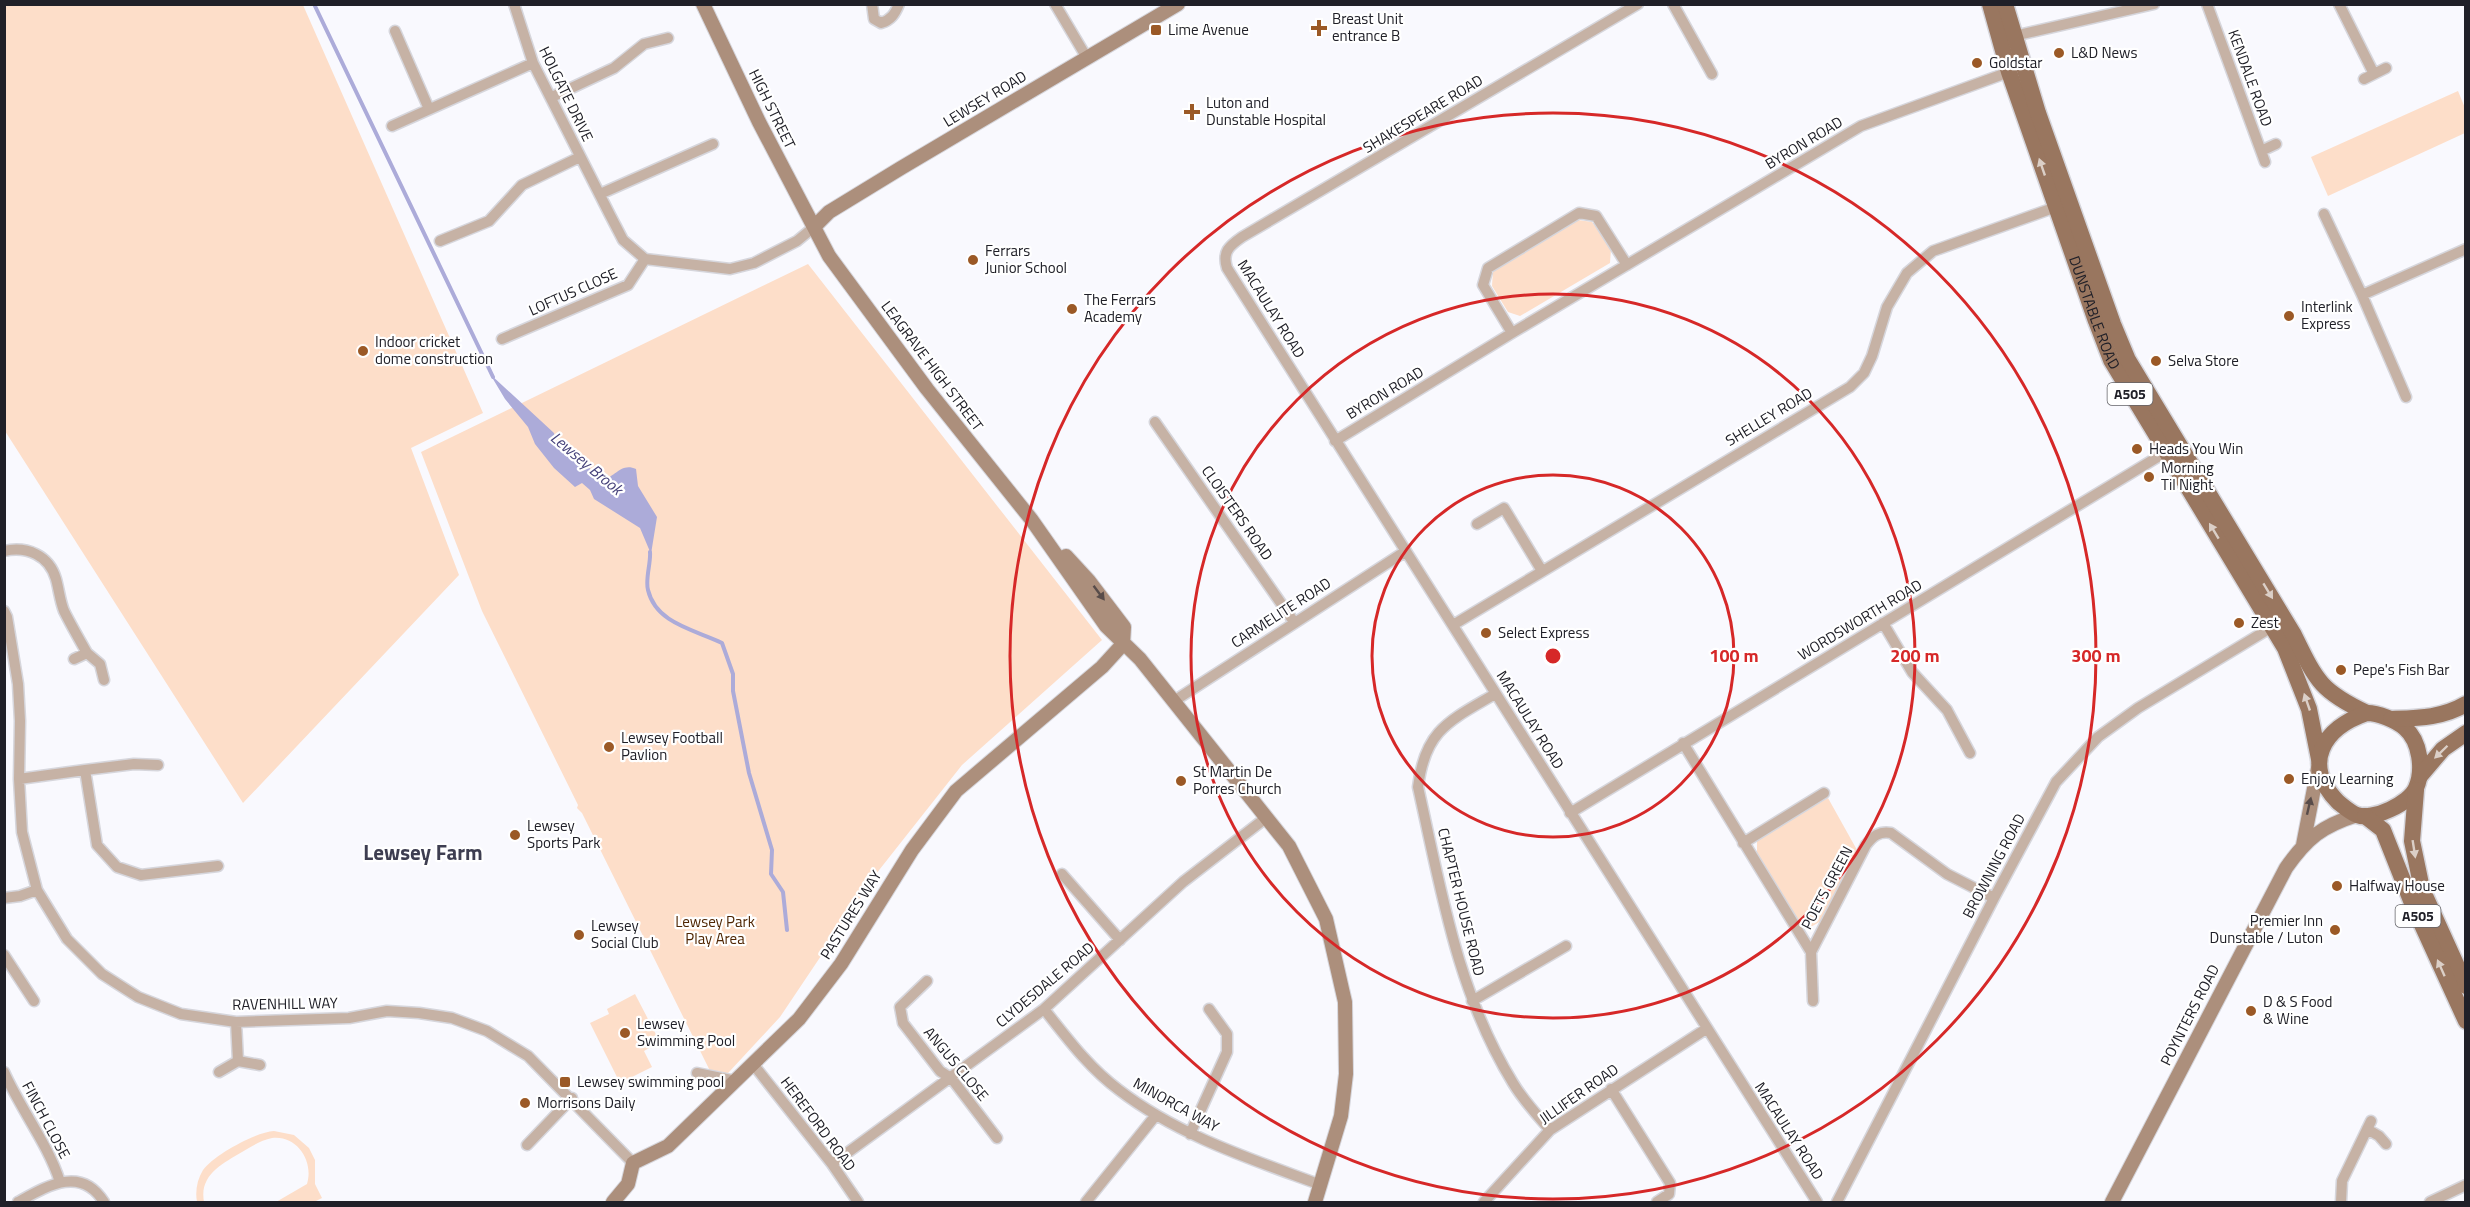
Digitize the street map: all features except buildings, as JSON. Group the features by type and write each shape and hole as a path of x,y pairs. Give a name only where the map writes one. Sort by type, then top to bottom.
{"main road":[{"name":"DUNSTABLE ROAD","path":"1990,4 2008,72 2111,360 2285,648 2309,709 2319,764"},
{"name":"DUNSTABLE ROAD","path":"2005,4 2038,113 2128,360 2294,634 2310,669 2323,686 2339,700 2367,713"},
{"path":"2389,720 2451,713 2466,704"},
{"name":"A505","path":"2367,713 2377,713 2405,728 2415,744 2419,759 2412,841 2422,889 2466,986"},
{"path":"2319,764 2327,740 2336,728 2348,720 2367,713"},
{"path":"2361,815 2390,809 2403,802 2443,749 2466,733"},
{"name":"A505","path":"2319,764 2323,783 2340,804 2383,830 2412,903 2466,1021"}],"street":[{"name":"HOLGATE DRIVE","path":"514,4 533,63 580,157 623,240 645,259"},
{"name":"HIGH STREET","path":"704,4 759,123 814,227"},
{"path":"872,4 874,19 881,23 888,21 899,4"},
{"path":"1055,4 1087,58"},
{"name":"LEWSEY ROAD","path":"814,227 840,205 1178,4"},
{"name":"SHAKESPEARE ROAD","path":"1225,252 1242,237 1638,4"},
{"path":"1672,4 1712,74"},
{"path":"2014,36 2154,4"},
{"name":"KENDALE ROAD","path":"2207,4 2265,162"},
{"path":"2339,4 2369,77 2386,68"},
{"path":"395,31 429,109"},
{"path":"552,97 614,68 644,44 668,38"},
{"path":"393,126 533,63"},
{"name":"BYRON ROAD","path":"1335,441 1861,126 2008,72"},
{"path":"600,194 713,144"},
{"path":"2261,151 2277,144"},
{"path":"440,241 489,221 522,185 580,157"},
{"name":"SHELLEY ROAD","path":"1452,625 1850,387 1864,373 1872,356 1887,307 1907,273 1933,250 2056,207"},
{"path":"1512,333 1483,285 1488,268 1558,225 1579,213 1596,216 1627,265"},
{"path":"2324,213 2406,397"},
{"path":"645,259 730,269 754,263 797,241 814,227"},
{"name":"LEAGRAVE HIGH STREET","path":"814,227 829,256 927,389 1031,519 1106,626 1140,659 1290,846 1326,919 1345,1002 1346,1074 1341,1116 1315,1203"},
{"path":"2362,295 2466,249"},
{"name":"MACAULAY ROAD","path":"1225,252 1224,259 1227,268 1817,1203"},
{"name":"LOFTUS CLOSE","path":"502,339 628,285 645,259"},
{"name":"CLOISTERS ROAD","path":"1155,422 1294,622"},
{"name":"WORDSWORTH ROAD","path":"1570,813 2166,453"},
{"path":"1477,524 1504,508 1542,571"},
{"path":"4,551 14,549 30,551 45,558 55,576 63,609 87,653 100,664 104,680"},
{"name":"CARMELITE ROAD","path":"1174,701 1406,551"},
{"name":"RAVENHILL WAY","path":"4,611 7,617 18,684 22,832 37,890 67,939 102,974 138,998 181,1014 236,1022 337,1018 387,1011 452,1018 487,1031 528,1056 572,1098 633,1163"},
{"path":"1883,623 1912,672 1947,710 1970,753"},
{"name":"BROWNING ROAD","path":"1838,1203 2056,782 2098,737 2138,708 2272,627"},
{"name":"PASTURES WAY","path":"633,1163 668,1146 799,1019 841,964 912,850 956,791 1102,667 1123,644"},
{"path":"74,659 87,653"},
{"name":"CHAPTER HOUSE ROAD","path":"1495,694 1445,726 1432,739 1421,762 1418,787 1460,968 1472,1001 1491,1045 1514,1085 1550,1130"},
{"name":"POETS GREEN","path":"1683,743 1811,952"},
{"path":"19,779 134,764 158,765"},
{"name":"POYNTERS ROAD","path":"2112,1203 2264,908 2302,845 2319,764"},
{"path":"85,770 98,845 117,867 141,875 218,866"},
{"path":"1743,843 1824,793"},
{"name":"POYNTERS ROAD","path":"2302,845 2332,823 2361,815"},
{"name":"CLYDESDALE ROAD","path":"832,1164 952,1079 1044,1009 1183,882 1267,817"},
{"name":"POETS GREEN","path":"1813,1001 1811,952 1866,845 1873,837 1881,833 1891,833 1947,874 1994,898"},
{"path":"1062,874 1120,940"},
{"path":"4,898 37,890"},
{"path":"1472,1001 1566,946"},
{"path":"4,956 34,1001"},
{"name":"ANGUS CLOSE","path":"927,981 900,1007 903,1023 940,1071 952,1079 997,1138"},
{"name":"MINORCA WAY","path":"1044,1009 1083,1058 1118,1090 1156,1115 1190,1134 1321,1185"},
{"path":"1190,1134 1227,1052 1227,1034 1209,1009"},
{"path":"236,1022 238,1061"},
{"name":"JILLIFER ROAD","path":"1484,1203 1550,1130 1706,1029"},
{"path":"219,1072 238,1061 260,1065"},
{"name":"HEREFORD ROAD","path":"753,1064 832,1164 858,1203"},
{"name":"FINCH CLOSE","path":"4,1072 17,1101 54,1163 60,1182"},
{"path":"697,1073 736,1081"},
{"path":"1611,1089 1670,1184 1669,1194 1657,1203"},
{"path":"527,1144 572,1098"},
{"path":"1086,1203 1156,1115"},
{"path":"2341,1203 2342,1181 2369,1125 2385,1144"},
{"path":"613,1203 628,1184 633,1163"},
{"path":"18,1203 46,1187 60,1182 75,1181 88,1185 100,1195 104,1203"},
{"path":"2430,1203 2466,1185"}],"green space":[{"path":"5,4 303,5 483,413 411,448 459,575 243,803 5,431"},
{"path":"2458,91 2465,108 2465,133 2328,196 2311,157"},
{"path":"1578,220 1592,222 1611,249 1610,263 1520,316 1508,312 1492,286 1493,271"},
{"name":"Lewsey Park Play Area","path":"808,264 1102,640 962,765 876,874 780,1017 717,1085 582,813 577,808 578,805 482,611 421,452"},
{"path":"1828,798 1857,850 1821,921 1809,928 1797,921 1757,856 1757,839"},
{"name":"Lewsey Swimming Pool","path":"635,994 660,1042 644,1051 652,1067 620,1083 590,1023 609,1014 607,1009"},
{"path":"274,1131 294,1135 309,1148 315,1160 315,1184 322,1198 314,1202 276,1202 307,1184 309,1175 306,1159 296,1145 281,1138 272,1138 234,1156 214,1171 205,1184 204,1202 197,1202 198,1182 208,1164 226,1151 257,1135"}],"water":[{"path":"490,374 554,433 558,449 574,450 600,480 622,469 630,467 636,469 638,486 657,517 651,554 640,528 594,499 590,490 582,483 575,487 554,468 535,444 528,427 505,399"}],"waterway":[{"name":"Lewsey Brook","path":"314,4 493,377"},
{"name":"Lewsey Brook","path":"650,552 647,586 652,602 659,611 678,624 722,643 733,674 733,691 749,773 772,850 771,874 783,892 787,930"}],"place":[{"name":"Breast Unit entrance B","path":"1319,28"},
{"name":"Lime Avenue","path":"1156,30"},
{"name":"L&D News","path":"2059,53"},
{"name":"Goldstar","path":"1977,63"},
{"name":"Luton and Dunstable Hospital","path":"1192,112"},
{"name":"Ferrars Junior School","path":"973,260"},
{"name":"The Ferrars Academy","path":"1072,309"},
{"name":"Interlink Express","path":"2289,316"},
{"name":"Indoor cricket dome construction","path":"363,351"},
{"name":"Selva Store","path":"2156,361"},
{"name":"Heads You Win","path":"2137,449"},
{"name":"Morning Til Night","path":"2149,477"},
{"name":"Zest","path":"2239,623"},
{"name":"Select Express","path":"1486,633"},
{"name":"Pepe's Fish Bar","path":"2341,670"},
{"name":"Lewsey Football Pavlion","path":"609,747"},
{"name":"Enjoy Learning","path":"2289,779"},
{"name":"St Martin De Porres Church","path":"1181,781"},
{"name":"Lewsey Sports Park","path":"515,835"},
{"name":"Halfway House","path":"2337,886"},
{"name":"Premier Inn Dunstable / Luton","path":"2335,930"},
{"name":"Lewsey Social Club","path":"579,935"},
{"name":"D & S Food & Wine","path":"2251,1011"},
{"name":"Lewsey Swimming Pool","path":"625,1033"},
{"name":"Lewsey swimming pool","path":"565,1082"},
{"name":"Morrisons Daily","path":"525,1103"}],"district":[{"name":"Lewsey Farm","path":"423,853"}]}
